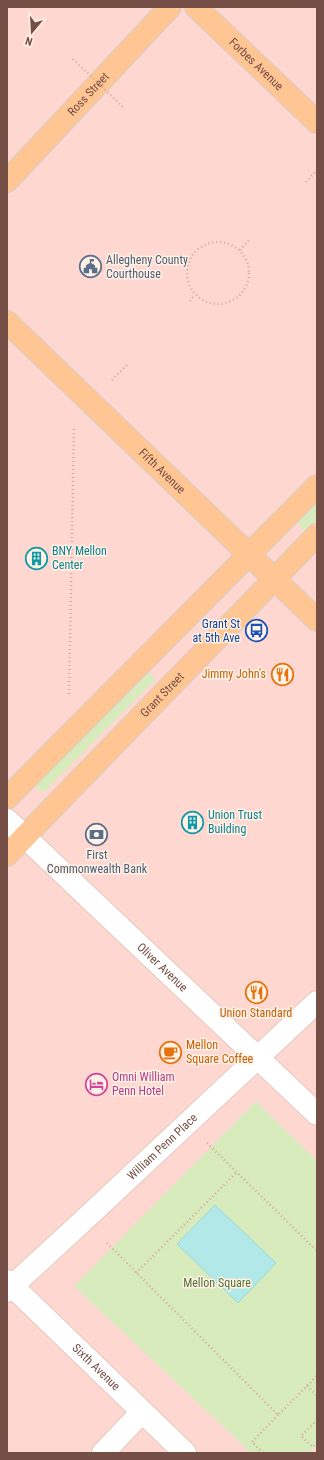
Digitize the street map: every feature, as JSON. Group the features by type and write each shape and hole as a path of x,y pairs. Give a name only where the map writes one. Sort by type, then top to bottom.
{"main road":[{"name":"Ross Street","path":"7,181 170,7"},
{"name":"Forbes Avenue","path":"196,7 317,122"},
{"name":"Fifth Avenue","path":"7,322 317,620"},
{"path":"7,798 317,486"},
{"name":"Grant Street","path":"7,855 317,534"}],"street":[{"name":"Oliver Avenue","path":"7,820 317,1114"},
{"name":"William Penn Place","path":"9,1286 84,1220 317,1002"},
{"name":"Sixth Avenue","path":"9,1286 185,1453"},
{"path":"102,1453 142,1412"}],"path":[{"path":"73,59 125,109"},
{"path":"306,182 317,170"},
{"path":"240,250 250,240"},
{"path":"220,242 230,244 240,250 246,258 249,267 249,277 246,287 241,295 232,301 223,304 213,304 204,301 195,295 189,286 186,276 187,265 192,255 199,248 209,243 220,242"},
{"path":"190,301 195,295"},
{"path":"112,380 129,363"},
{"path":"69,694 74,428"},
{"path":"207,1143 317,1251"},
{"path":"136,1273 237,1172"},
{"path":"107,1243 278,1415"},
{"path":"263,1453 252,1442 317,1376"},
{"path":"307,1386 317,1395"},
{"path":"317,1420 301,1436 313,1447 317,1443"}],"shaded area":[{"path":"7,7 317,7 317,1453 7,1453"}],"green space":[{"path":"317,503 317,520 305,531 297,523"},
{"path":"147,671 156,679 43,793 34,785"},
{"name":"Mellon Square","path":"256,1101 317,1161 317,1445 309,1453 251,1453 74,1286"}],"water":[{"path":"215,1205 276,1263 238,1303 177,1244"}],"place":[{"name":"Allegheny County Courthouse","path":"91,267"},
{"name":"BNY Mellon Center","path":"36,558"},
{"name":"Grant St at 5th Ave","path":"256,631"},
{"name":"Jimmy John's","path":"282,674"},
{"name":"Union Trust Building","path":"192,822"},
{"name":"First Commonwealth Bank","path":"97,834"},
{"name":"Union Standard","path":"256,992"},
{"name":"Mellon Square Coffee","path":"171,1052"},
{"name":"Omni William Penn Hotel","path":"96,1084"}]}
